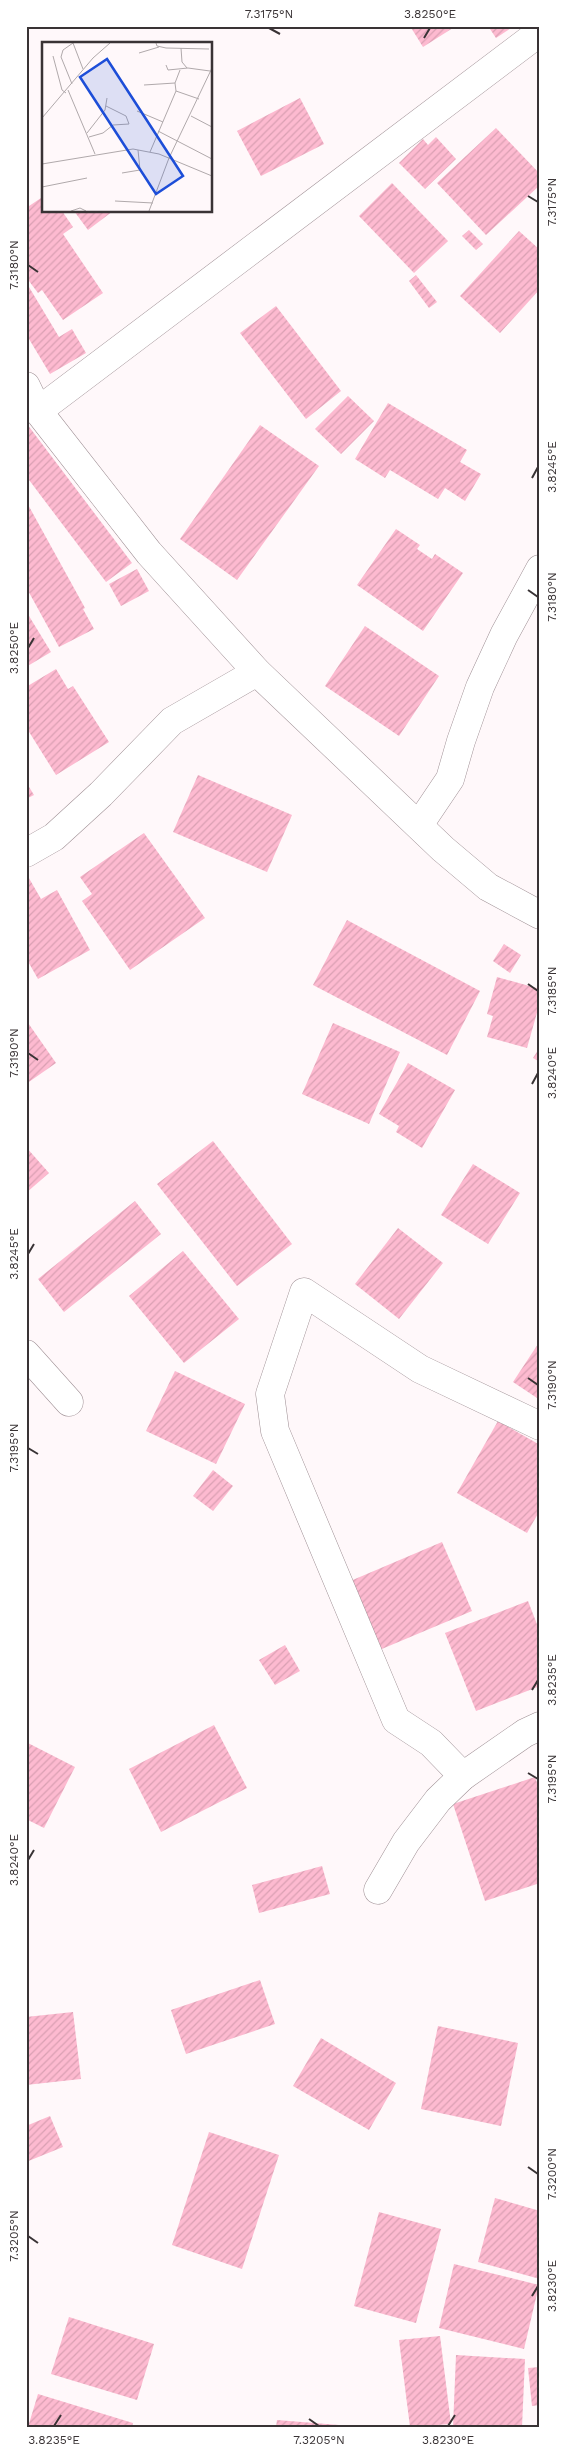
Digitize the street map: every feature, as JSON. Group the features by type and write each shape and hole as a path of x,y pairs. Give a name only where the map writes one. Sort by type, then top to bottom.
{"street":[{"path":"32,409 540,32"},
{"path":"26,386 32,409 149,553 257,672 488,888 540,915"},
{"path":"419,825 450,779 480,687 504,635 540,569"},
{"path":"26,853 54,837 101,794 172,721 257,672"},
{"path":"463,1776 431,1743 396,1720 274,1431 270,1394 304,1292 420,1369 540,1426"},
{"path":"26,1354 69,1402"},
{"path":"378,1890 406,1842 438,1800 463,1776 525,1733 540,1726"}],"building":[{"path":"410,26 456,26 423,47"},
{"path":"488,26 514,26 496,38"},
{"path":"300,98 324,144 261,176 237,131"},
{"path":"496,128 540,174 540,185 486,235 437,183"},
{"path":"436,137 456,159 425,189 399,163 423,139 428,145"},
{"path":"392,183 448,241 414,273 359,216"},
{"path":"42,197 42,212 63,212 73,227 63,234 103,293 63,320 42,290 38,293 26,277 26,208"},
{"path":"75,212 112,212 88,230"},
{"path":"469,230 483,244 476,250 462,236"},
{"path":"519,231 540,250 540,289 500,333 460,296"},
{"path":"416,275 437,302 429,308 409,281"},
{"path":"26,282 59,337 72,329 86,353 50,374 26,334"},
{"path":"276,306 341,391 306,419 240,333"},
{"path":"348,396 374,421 341,454 315,429"},
{"path":"388,403 467,450 460,462 481,474 465,501 445,488 438,499 390,470 385,478 355,459"},
{"path":"27,424 132,563 106,582 26,476"},
{"path":"260,425 319,466 237,580 180,539"},
{"path":"26,501 85,608 83,609 94,629 59,647 26,587"},
{"path":"396,529 420,545 417,549 432,559 435,554 463,573 423,631 357,585"},
{"path":"137,569 149,591 121,606 109,584"},
{"path":"29,616 51,652 26,667 26,617"},
{"path":"365,626 439,676 399,736 325,686"},
{"path":"56,669 68,689 73,686 109,742 56,775 26,727 26,687"},
{"path":"198,775 292,815 267,872 173,832"},
{"path":"26,782 34,795 26,799"},
{"path":"144,833 205,918 130,970 82,901 92,894 80,877"},
{"path":"26,873 41,899 57,890 90,950 38,979 26,958"},
{"path":"347,920 480,991 447,1055 313,985"},
{"path":"504,944 521,955 510,973 493,961"},
{"path":"497,977 540,989 540,1002 527,1048 487,1037 493,1016 487,1014"},
{"path":"26,1020 56,1063 26,1084"},
{"path":"333,1023 400,1052 369,1124 302,1094"},
{"path":"540,1047 540,1062 533,1058"},
{"path":"408,1063 455,1090 422,1148 396,1132 399,1126 379,1114"},
{"path":"213,1141 292,1244 237,1286 157,1184"},
{"path":"26,1147 49,1173 26,1193"},
{"path":"473,1164 520,1193 488,1244 441,1215"},
{"path":"135,1201 161,1234 64,1312 38,1279"},
{"path":"398,1228 443,1263 399,1319 355,1284"},
{"path":"183,1251 239,1319 184,1363 129,1296"},
{"path":"540,1341 540,1400 513,1382"},
{"path":"175,1371 245,1404 216,1464 146,1431"},
{"path":"498,1421 540,1445 540,1510 527,1533 457,1493"},
{"path":"213,1470 233,1486 213,1511 193,1496"},
{"path":"442,1542 472,1611 377,1651 348,1582"},
{"path":"528,1601 540,1632 540,1686 476,1711 445,1633"},
{"path":"285,1645 300,1671 275,1685 259,1660"},
{"path":"214,1725 247,1788 161,1832 129,1769"},
{"path":"26,1742 75,1767 44,1828 26,1819"},
{"path":"535,1777 540,1791 540,1883 485,1901 453,1804"},
{"path":"322,1866 330,1894 259,1913 252,1885"},
{"path":"260,1980 275,2024 186,2054 171,2010"},
{"path":"73,2012 81,2079 26,2085 26,2017"},
{"path":"438,2026 518,2043 501,2126 421,2109"},
{"path":"321,2038 396,2083 369,2130 293,2086"},
{"path":"50,2116 63,2147 26,2162 26,2126"},
{"path":"209,2132 279,2155 242,2269 172,2245"},
{"path":"495,2198 540,2211 540,2279 478,2262"},
{"path":"379,2212 441,2229 416,2323 354,2306"},
{"path":"454,2264 539,2285 524,2349 439,2328"},
{"path":"69,2317 154,2344 137,2400 51,2374"},
{"path":"440,2336 451,2424 410,2427 399,2340"},
{"path":"456,2355 525,2359 522,2427 453,2427"},
{"path":"540,2367 540,2405 532,2406 528,2368"},
{"path":"38,2394 133,2423 132,2427 28,2427"},
{"path":"277,2420 339,2425 339,2427 276,2427"}]}
